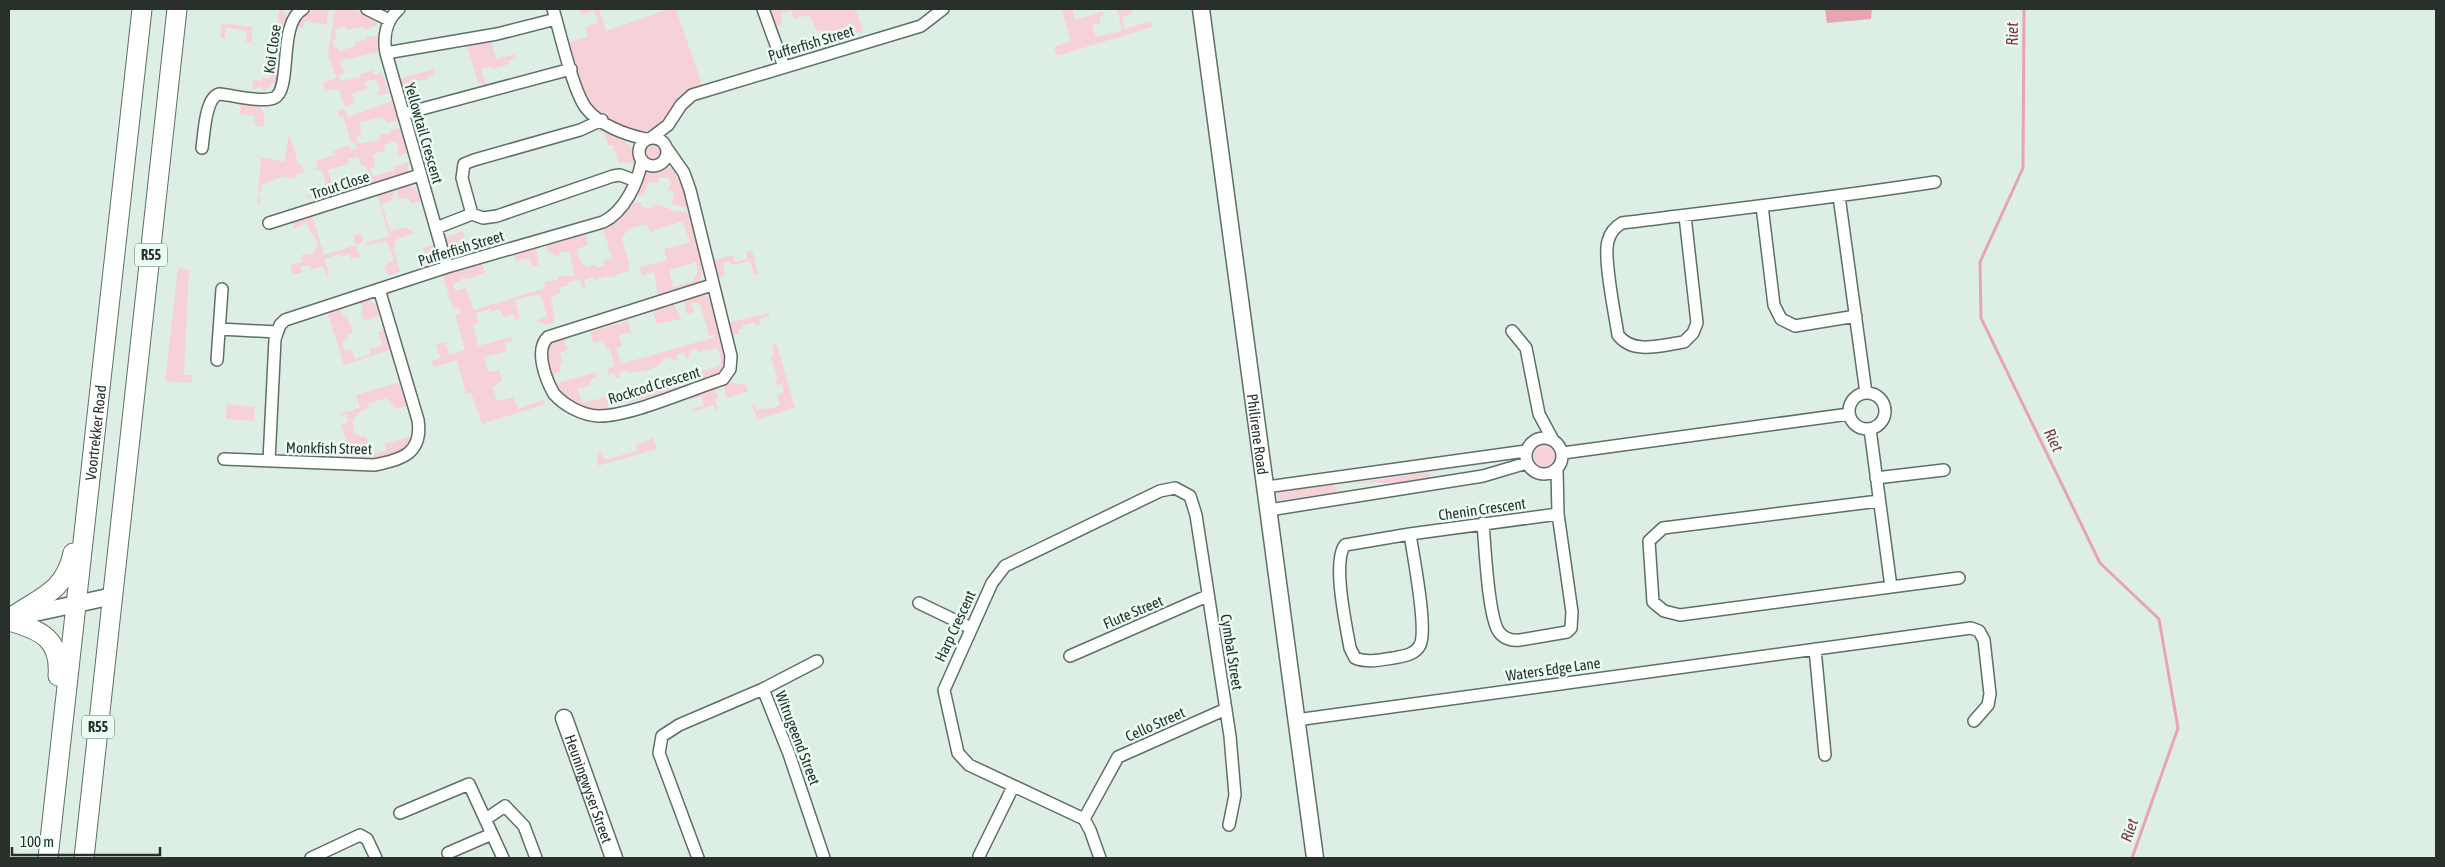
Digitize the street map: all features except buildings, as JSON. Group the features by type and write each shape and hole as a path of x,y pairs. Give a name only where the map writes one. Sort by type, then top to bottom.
{"main road":[{"name":"Voortrekker Road","path":"48,858 142,9"},
{"name":"R55","path":"84,858 177,9"},
{"path":"9,620 50,594 65,576 72,556 91,464"},
{"path":"9,620 42,634 57,652 59,662 54,730 54,800"}],"street":[{"name":"Koi Close","path":"202,148 209,104 213,97 219,94 264,99 276,97 283,80 290,24 294,15 303,9"},
{"path":"367,9 389,20 399,9"},
{"path":"763,9 784,67"},
{"name":"Pufferfish Street","path":"638,178 642,143 668,125 681,105 692,94 921,26 943,9"},
{"name":"Philirene Road","path":"1201,9 1315,858"},
{"path":"386,53 492,36 554,14 571,69 587,110 628,136 660,139 667,148"},
{"name":"Yellowtail Crescent","path":"389,20 385,38 386,53 447,267"},
{"path":"402,114 571,69"},
{"path":"472,214 462,178 464,164 580,130 602,120"},
{"name":"Pufferfish Street","path":"277,332 280,325 290,317 447,267 602,222 618,211 638,178 658,164 667,148 668,125"},
{"path":"628,136 640,156 658,164 680,167"},
{"name":"Rockcod Crescent","path":"667,148 680,167 690,190 731,356 730,369 723,379 633,409 607,415 590,415 580,412 554,394 541,353 542,345 548,337 712,285"},
{"name":"Trout Close","path":"269,223 420,175"},
{"path":"436,228 472,214 483,218 497,216 613,176 620,175 638,178"},
{"path":"1686,216 1697,323 1693,333 1684,342 1633,346 1623,341 1618,335 1607,249 1610,236 1617,226 1622,223 1936,182"},
{"path":"1839,196 1866,393"},
{"path":"1762,206 1774,305 1781,320 1795,326 1856,316"},
{"path":"217,360 222,289"},
{"name":"Monkfish Street","path":"224,460 374,465 404,456 416,446 419,438 418,420 379,289"},
{"path":"220,329 277,332 269,461"},
{"path":"1512,331 1526,348 1539,414 1553,440"},
{"path":"1866,393 1880,398 1885,409 1882,422 1870,429 1857,427 1849,414 1849,407 1854,398 1866,393"},
{"path":"1269,510 1483,476 1527,457 1535,440 1539,414"},
{"path":"1563,453 1849,414"},
{"path":"1870,429 1891,587"},
{"path":"1527,457 1535,471 1546,474 1557,469 1562,462 1563,453 1559,445 1553,440 1544,437 1535,440"},
{"path":"1266,487 1527,457"},
{"path":"1483,523 1495,623 1501,634 1513,641 1564,634 1571,628 1572,612 1556,500 1557,469"},
{"path":"1876,478 1944,470"},
{"path":"1546,474 1556,500"},
{"path":"1340,478 1344,498"},
{"name":"Harp Crescent","path":"1084,819 1012,787 969,765 958,753 944,690 995,576 1012,561 1160,491 1175,488 1181,490"},
{"name":"Cymbal Street","path":"1181,490 1193,501 1226,709 1235,795 1229,825"},
{"path":"1879,501 1663,528 1649,541 1653,602 1658,608 1680,615 1959,578"},
{"name":"Chenin Crescent","path":"1410,534 1422,624 1420,645 1416,650 1405,656 1376,661 1355,658 1350,648 1339,573 1341,550 1345,545 1352,543 1410,534 1483,523 1558,514"},
{"path":"9,620 113,596"},
{"name":"Flute Street","path":"1070,656 1207,596"},
{"path":"919,603 971,628"},
{"name":"Waters Edge Lane","path":"1296,720 1967,628 1975,629 1982,634 1990,694 1988,705 1974,721"},
{"path":"1815,649 1825,755"},
{"path":"763,689 817,661"},
{"name":"Witrugeend Street","path":"698,858 660,758 660,740 664,733 679,725 763,689 792,762 824,858"},
{"name":"Cello Street","path":"1084,819 1118,757 1226,709"},
{"name":"Heuningwyser Street","path":"564,718 614,858"},
{"path":"400,813 469,784 503,858"},
{"path":"979,856 1012,787"},
{"path":"486,819 505,806 524,826 536,858"},
{"path":"1084,819 1100,858"},
{"path":"448,853 492,834"},
{"path":"311,858 360,835 367,839 376,858"}],"shaded area":[{"path":"275,9 283,9 287,17 280,40 277,80 265,91 260,87 252,90 253,80 261,81 262,77 268,78 272,74 279,10"},
{"path":"328,9 327,25 305,21 303,28 292,26 305,11"},
{"path":"335,9 359,12 369,17 378,25 364,30 363,27 346,30 345,26 335,29 337,39 333,41 334,48 338,47 339,51 355,46 354,42 365,40 365,37 379,36 378,52 340,61 344,73 339,75 340,81 361,77 360,74 373,70 374,75 382,72 389,93 379,96 377,92 380,91 376,79 365,82 367,89 352,94 355,103 345,107 339,89 326,91 322,83 336,78 328,53"},
{"path":"579,9 599,9 606,31 669,9 676,9 702,85 679,96 658,129 639,133 612,123 587,105 566,43 588,37 585,27 598,23 594,11 581,15"},
{"path":"766,9 856,9 863,31 825,42 821,30 817,31 809,15 794,19 791,10 781,14 782,24 776,26 782,46 786,50 795,48 798,57 785,55"},
{"path":"1073,9 1074,20 1102,12 1105,13 1100,17 1101,23 1092,25 1096,37 1118,32 1122,29 1117,9 1134,9 1131,10 1132,14 1122,17 1125,29 1151,21 1152,27 1057,56 1054,47 1071,41 1062,11"},
{"path":"1825,9 1872,9 1871,19 1827,23"},
{"path":"222,23 253,27 251,43 246,42 247,31 226,28 225,39 220,38"},
{"path":"812,36 815,45 825,42 827,48 808,53 803,40"},
{"path":"491,40 496,59 515,54 516,59 508,61 509,64 493,69 492,66 481,69 486,85 478,83 466,43"},
{"path":"389,55 394,55 399,79 434,69 435,74 427,77 428,79 403,84 407,105 403,105"},
{"path":"241,100 257,105 263,111 264,127 254,125 255,116 240,114"},
{"path":"392,101 398,121 387,123 382,117 360,122 361,134 356,137 359,144 380,140 379,135 390,133 390,130 400,128 407,154 398,155 397,152 399,151 396,141 384,145 385,151 373,154 375,166 370,169 373,176 395,170 394,166 409,162 407,172 402,176 359,189 357,179 361,184 369,180 365,166 362,166 358,157 348,159 349,164 328,170 335,191 308,199 307,196 316,193 314,186 318,185 319,188 326,186 322,170 309,170 318,168 316,161 340,153 333,154 333,151 349,145 351,150 357,148 355,143 351,143 343,116 339,116 337,110 345,109 348,117"},
{"path":"600,126 631,146 635,164 622,162 619,164 613,145 608,145 605,134 594,129"},
{"path":"288,137 290,137 299,165 302,165 304,172 296,174 297,177 290,179 283,176 260,186 262,191 258,193 261,202 257,204 261,157 285,162"},
{"path":"654,141 661,144 664,151 661,158 654,161 647,158 644,151 647,144"},
{"path":"663,166 674,170 682,181 688,208 672,204 674,191 667,190 671,183 670,179 661,177 658,180 659,183 649,182 643,196 634,194 646,171"},
{"path":"405,185 415,187 421,201 411,204 409,198 399,199 396,188"},
{"path":"392,189 394,196 391,197 392,201 382,204 390,231 407,227 408,230 412,229 413,234 395,240 396,246 393,247 400,272 388,276 384,266 394,260 387,241 366,245 365,243 389,236 377,193"},
{"path":"630,201 642,203 641,206 652,209 653,204 669,208 669,210 690,213 702,270 697,285 658,297 654,272 642,276 640,267 667,260 664,249 690,242 682,221 650,232 647,224 628,229 622,238 630,266 628,272 609,278 609,276 594,280 593,277 584,280 586,288 583,289 580,279 569,282 569,285 559,288 561,293 551,297 555,322 546,325 538,322 537,320 547,316 540,294 515,300 520,319 515,320 513,314 503,317 500,309 491,312 490,309 476,313 479,322 473,325 478,346 511,337 513,341 505,343 507,351 484,357 488,372 499,370 502,381 493,387 497,401 514,397 518,409 544,399 545,401 543,405 482,424 471,393 466,394 457,360 434,367 431,361 440,358 436,344 445,342 449,355 465,350 455,315 461,313 459,308 453,309 442,273 479,262 482,264 485,273 468,279 462,278 462,280 453,284 455,291 466,288 474,310 545,288 544,282 557,280 559,276 574,276 570,252 560,252 559,258 548,251 545,244 585,231 588,244 577,250 582,265 585,264 586,267 595,265 597,268 604,266 603,261 612,258 602,225","holes":["696,262 698,271 692,282 673,287 669,270"]},
{"path":"311,213 324,255 356,245 360,257 351,259 350,254 341,257 340,254 325,259 329,275 326,275 323,266 311,270 309,265 301,267 303,272 293,275 290,265 303,262 301,255 314,254 313,251 318,247 314,234 311,234 307,223 294,229 291,218"},
{"path":"444,227 446,237 463,231 470,255 459,257 446,250 442,228"},
{"path":"362,233 363,242 356,245 353,235"},
{"path":"434,245 436,254 433,264 421,270 419,261 426,259 423,248"},
{"path":"534,246 539,265 532,267 529,258 516,261 513,252"},
{"path":"752,250 758,274 754,275 750,261 732,265 730,261 723,263 725,276 717,278 711,261 733,255 735,262 748,259 746,252"},
{"path":"178,268 189,270 184,375 193,375 192,383 165,381"},
{"path":"703,294 710,298 722,336 725,357 721,375 700,383 695,373 719,366 721,362 718,348 698,352 697,349 689,351 690,357 686,358 684,353 676,355 677,360 673,361 671,357 663,359 663,362 650,369 628,373 627,370 619,372 620,377 615,378 614,373 609,375 607,369 615,366 610,349 606,350 603,340 594,343 590,332 628,321 631,332 619,335 622,346 616,348 621,364 715,337 714,334 709,336 700,303 691,303 694,312 687,314 684,300"},
{"path":"368,298 376,306 379,316 364,321 361,313 363,312 361,304 357,303 359,299"},
{"path":"673,302 681,319 656,324 653,308"},
{"path":"348,304 348,307 340,310 341,314 347,317 353,333 347,334 348,339 342,342 345,351 352,349 355,359 371,354 369,349 382,345 378,331 384,330 390,350 344,365 326,308"},
{"path":"769,313 770,316 760,319 760,325 755,325 754,322 742,326 742,329 738,330 739,334 730,336 726,323"},
{"path":"563,335 568,350 560,353 563,362 559,364 561,372 554,374 555,378 552,379 545,346 550,340"},
{"path":"777,344 795,408 757,420 752,404 754,403 756,410 777,407 780,404 777,395 784,391 782,384 776,385 775,381 778,380 771,356 774,355 772,345"},
{"path":"596,372 597,377 592,378 589,386 578,389 582,403 607,397 609,410 577,405 563,397 553,384"},
{"path":"679,378 680,389 627,403 624,395"},
{"path":"399,382 407,406 396,409 386,398 368,404 369,407 357,414 353,421 353,429 355,434 362,437 366,436 369,445 364,447 363,444 349,448 341,425 348,422 346,414 339,416 339,414 360,408 356,395"},
{"path":"730,382 746,385 748,391 729,398 726,397 724,387"},
{"path":"713,388 719,397 715,399 718,410 713,405 693,412 692,409 704,406 701,397 689,400 690,395"},
{"path":"227,404 255,407 254,421 226,419"},
{"path":"412,436 407,445 391,455 370,459 340,458 339,454 362,447 363,451 369,449 371,454 387,450 384,444"},
{"path":"653,438 657,449 598,466 597,453 602,452 604,460 637,451 636,445"},
{"path":"1547,442 1556,446 1560,455 1556,464 1547,468 1538,464 1534,455 1538,446"},
{"path":"1428,472 1431,476 1429,479 1393,484 1373,482 1348,484"},
{"path":"1333,485 1337,488 1335,493 1280,500 1276,496 1279,492"}],"waterway":[{"name":"Riet","path":"2024,9 2023,168 1980,262 1981,318 2100,563 2159,619 2178,728 2132,858"}]}
